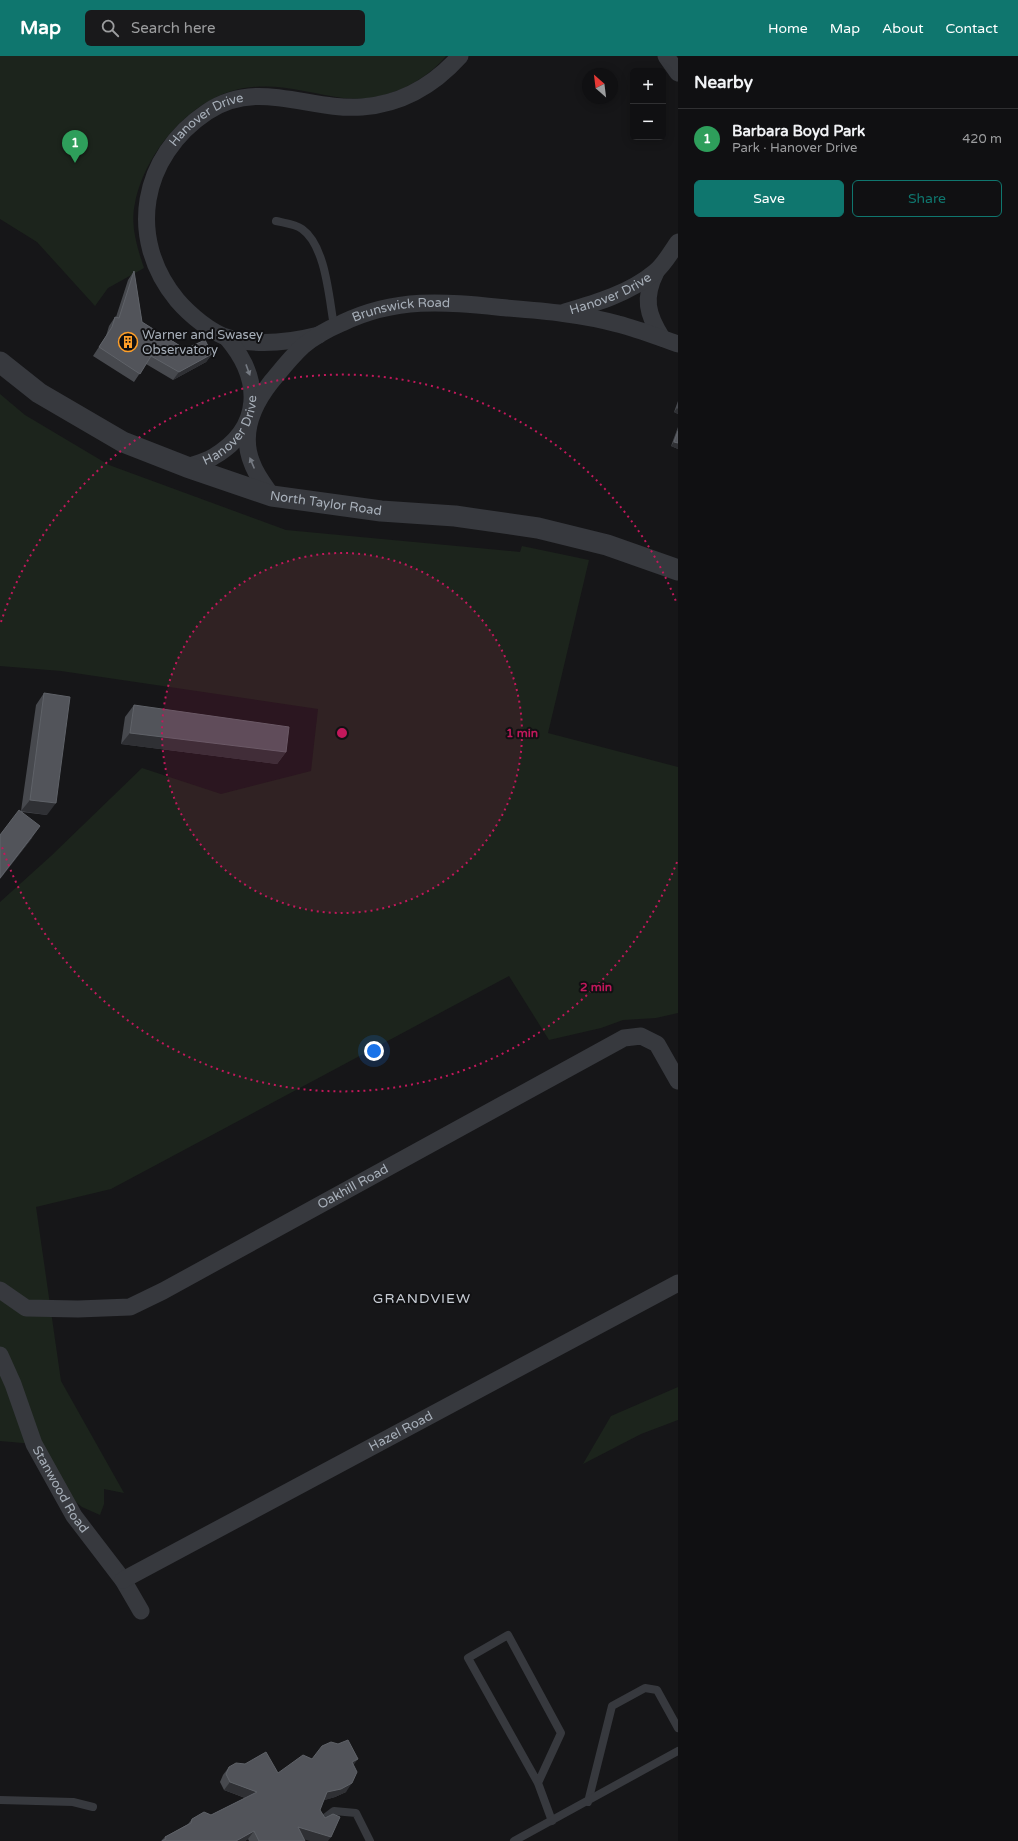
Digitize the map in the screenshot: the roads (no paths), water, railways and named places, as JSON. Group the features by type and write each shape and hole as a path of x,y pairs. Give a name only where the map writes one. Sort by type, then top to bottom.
{"street":[{"name":"Hanover Drive","path":"187,467 212,457 227,447 238,436 251,415 253,391 249,372 240,352 228,338 200,322 184,307 171,292 154,264 147,235 145,215 152,183 159,163 178,136 209,111 240,98 272,96 338,106 361,107 392,102 422,89 447,70 460,56"},
{"path":"666,56 678,73"},
{"name":"Hanover Drive","path":"670,341 652,322 648,307 648,287 656,272 678,242"},
{"name":"Hanover Drive","path":"562,313 598,302 625,291 656,272"},
{"name":"Brunswick Road","path":"272,496 252,464 247,449 247,436 251,415 266,389 289,360 319,335 334,326 379,308 412,302 460,303 562,313 618,324 670,341"},
{"name":"Hanover Drive","path":"228,338 278,342 299,340 319,335"},
{"name":"North Taylor Road","path":"0,362 39,393 123,442 187,467 272,496 381,511 455,516 538,528 607,545 678,570"},
{"name":"Oakhill Road","path":"0,1290 26,1308 78,1309 130,1307 170,1287 624,1038 641,1036 657,1044 678,1081"},
{"name":"Hazel Road","path":"123,1580 678,1283"},
{"name":"Stanwood Road","path":"0,1355 13,1384 34,1444 74,1516 123,1580 141,1611"}],"lane":[{"path":"276,221 300,228 309,235 314,244 323,263 334,326"},
{"path":"538,1784 561,1733 508,1635 468,1658 538,1784 552,1821"},
{"path":"588,1802 612,1706 645,1688 657,1690 678,1728"},
{"path":"514,1841 588,1802 678,1751"},
{"path":"0,1800 73,1802 93,1807"},
{"path":"320,1821 334,1811 356,1813 370,1841"}],"place":[{"name":"Barbara Boyd Park","path":"75,163"},
{"name":"Warner and Swasey Observatory","path":"128,342"}],"district":[{"name":"GRANDVIEW","path":"422,1298"}]}
